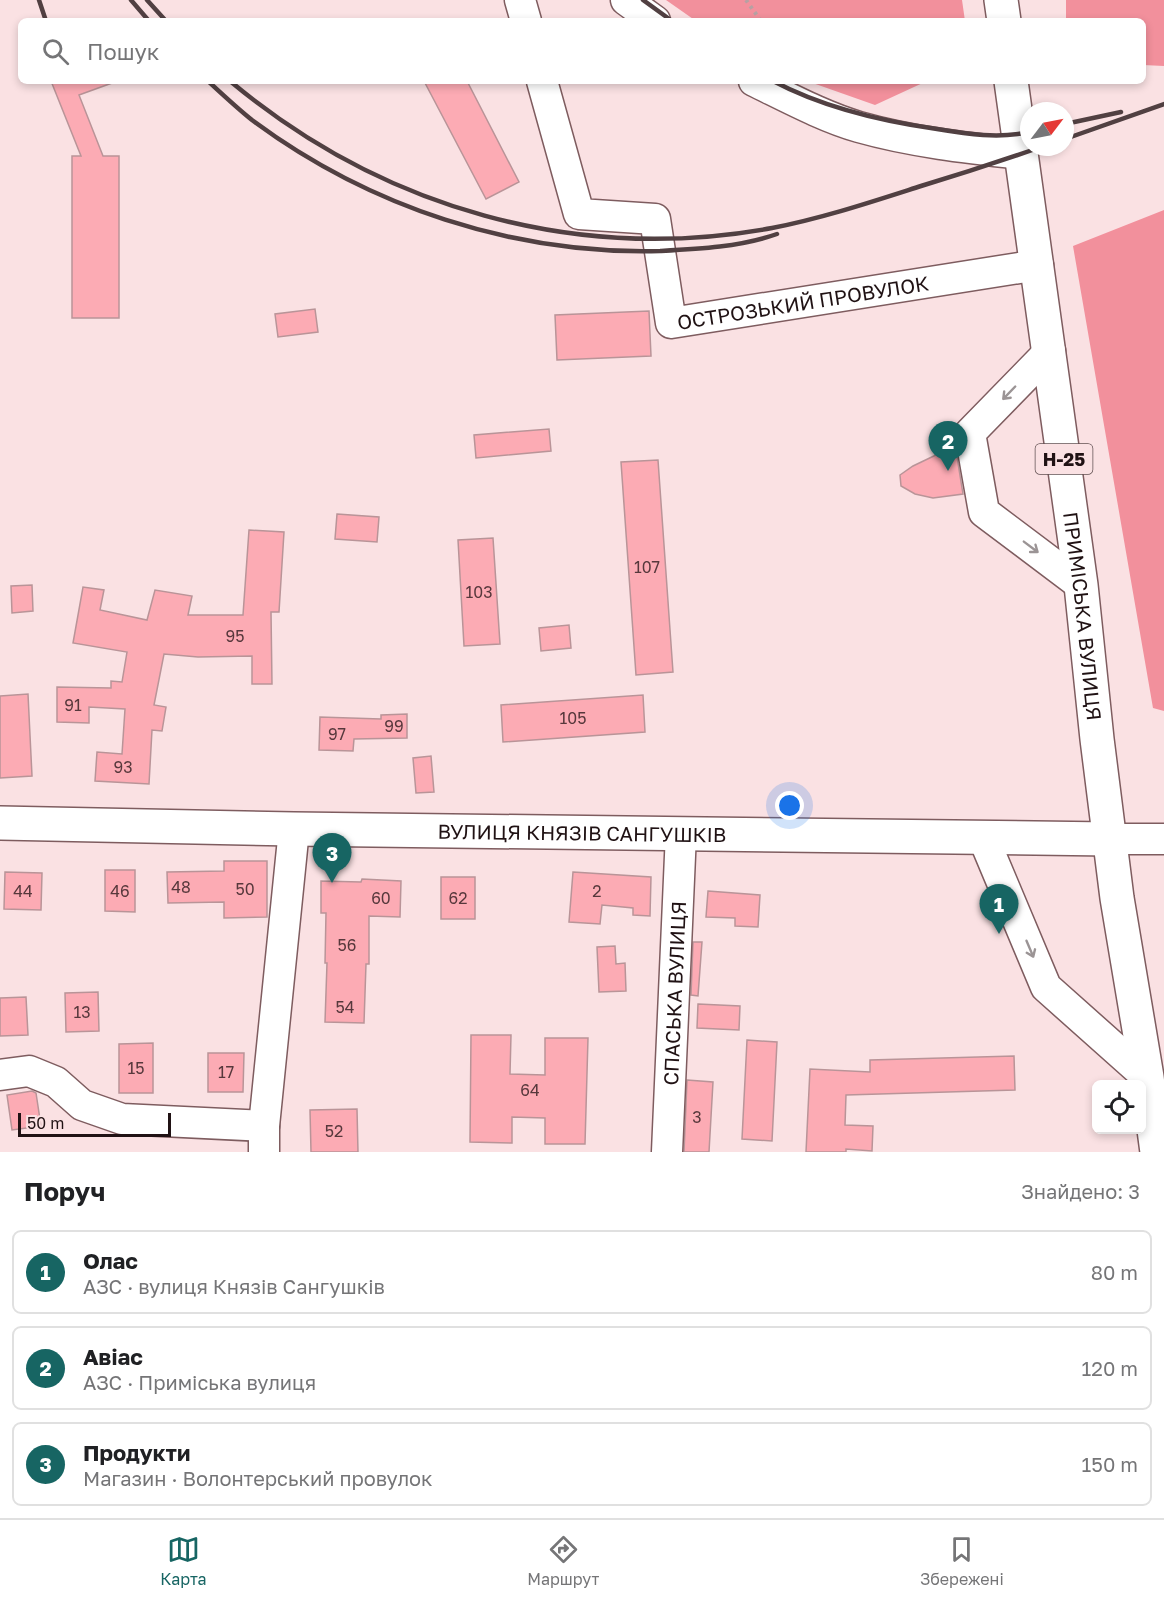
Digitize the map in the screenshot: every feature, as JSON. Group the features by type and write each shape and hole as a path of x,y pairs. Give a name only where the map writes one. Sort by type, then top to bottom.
{"main road":[{"path":"1001,0 1004,18"},
{"name":"ПРИМІСЬКА ВУЛИЦЯ","path":"1011,84 1020,141"},
{"name":"ПРИМІСЬКА ВУЛИЦЯ","path":"1022,156 1081,585 1117,898 1157,1152"},
{"name":"ВУЛИЦЯ КНЯЗІВ САНГУШКІВ","path":"0,823 1110,839"}],"street":[{"path":"520,0 525,18"},
{"path":"626,0 651,18"},
{"name":"ОСТРОЗЬКИЙ ПРОВУЛОК","path":"543,84 579,214 655,219 671,323 1038,265"},
{"path":"760,84 792,100 858,126 968,148 1020,154"},
{"path":"1050,351 970,433 984,512 1081,585"},
{"path":"0,1075 29,1071 56,1082 81,1106 122,1119 264,1139 294,829"},
{"name":"СПАСЬКА ВУЛИЦЯ","path":"668,1152 681,833"},
{"path":"983,837 1046,987 1147,1077"},
{"name":"ВУЛИЦЯ КНЯЗІВ САНГУШКІВ","path":"1110,839 1164,839"}],"path":[{"path":"746,0 759,18"}],"shaded area":[{"path":"666,0 962,0 965,18 692,18"},
{"path":"1066,0 1164,0 1164,66 1146,65 1146,18 1066,18"},
{"path":"816,84 920,84 875,105"},
{"path":"1164,210 1164,711 1153,708 1073,246"}],"building":[{"path":"52,84 109,84 79,95 103,156 119,156 119,318 72,318 72,156 81,156"},
{"path":"426,84 469,84 519,182 486,199"},
{"path":"315,309 318,332 278,337 275,314"},
{"path":"649,311 651,356 557,360 555,315"},
{"path":"549,429 551,451 476,458 474,435"},
{"path":"956,451 963,494 933,498 915,494 901,486 900,475 913,466 940,453"},
{"path":"658,460 673,672 636,675 621,462"},
{"path":"337,514 379,517 377,542 335,539"},
{"path":"249,530 284,532 279,612 271,612 272,684 252,684 252,656 198,657 164,654 154,705 166,707 162,731 152,730 149,784 95,781 97,752 122,754 125,709 89,707 89,723 57,722 57,687 111,688 111,681 122,682 127,652 73,643 83,587 104,590 100,610 147,620 155,590 192,596 188,615 243,615"},
{"path":"493,538 500,644 464,646 458,540"},
{"path":"32,585 33,611 12,613 11,586"},
{"path":"569,625 571,648 541,651 539,628"},
{"path":"28,694 32,776 0,778 0,696"},
{"path":"643,695 645,732 503,742 501,705"},
{"path":"407,714 407,738 354,739 353,751 319,750 320,717 381,719 381,715"},
{"path":"431,756 434,792 416,793 413,758"},
{"path":"224,861 267,861 267,917 224,918 224,902 168,903 167,872 224,871"},
{"path":"105,870 135,870 135,912 105,911"},
{"path":"5,872 42,873 41,910 4,909"},
{"path":"573,872 651,877 650,916 633,915 633,908 602,905 600,924 569,922"},
{"path":"441,877 475,877 475,919 441,919"},
{"path":"362,879 401,881 400,917 369,916 369,964 366,964 364,1023 325,1022 326,913 321,913 321,881 361,882"},
{"path":"708,891 760,895 758,927 735,926 735,918 706,917"},
{"path":"693,942 702,942 698,996 691,995"},
{"path":"615,946 616,964 625,963 626,991 599,992 597,947"},
{"path":"98,992 99,1031 66,1032 65,993"},
{"path":"26,997 28,1035 0,1036 0,998"},
{"path":"698,1004 740,1006 739,1030 697,1028"},
{"path":"471,1035 511,1035 510,1074 545,1075 545,1038 588,1038 585,1144 545,1144 545,1118 512,1117 512,1143 470,1142"},
{"path":"747,1040 777,1042 772,1141 742,1139"},
{"path":"153,1043 153,1093 119,1093 119,1044"},
{"path":"208,1053 244,1053 243,1092 208,1092"},
{"path":"1014,1056 1015,1090 846,1095 845,1125 873,1126 872,1151 846,1149 846,1152 806,1152 810,1069 870,1072 870,1060"},
{"path":"687,1080 713,1082 709,1152 684,1152"},
{"path":"32,1091 36,1093 41,1126 12,1130 7,1095"},
{"path":"357,1109 358,1152 311,1152 310,1110"}],"railway":[{"path":"39,0 45,18"},
{"path":"131,0 146,18"},
{"path":"147,0 163,18"},
{"path":"643,0 668,18"},
{"path":"211,84 252,120 297,151 345,178 394,201 445,220 498,234 551,244 605,250 660,251 704,248 734,245 777,234"},
{"path":"234,84 289,125 351,163 417,193 484,216 554,231 626,238 699,237 791,224 865,204 1020,154"},
{"path":"779,84 832,106 894,122 960,133 1020,134"},
{"path":"1074,136 1164,104"},
{"path":"1074,122 1121,112"}],"place":[{"name":"Авіас","path":"948,471"},
{"name":"Продукти","path":"332,883"},
{"name":"Олас","path":"999,934"}]}
